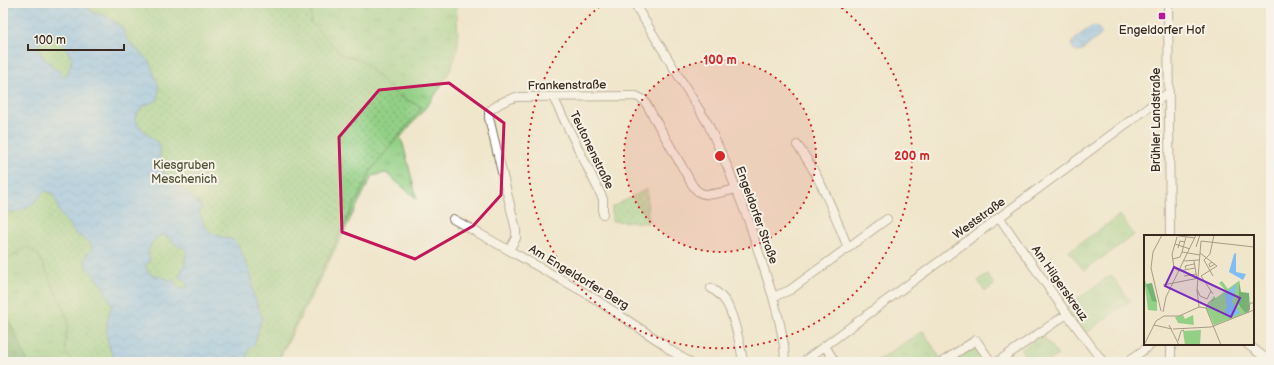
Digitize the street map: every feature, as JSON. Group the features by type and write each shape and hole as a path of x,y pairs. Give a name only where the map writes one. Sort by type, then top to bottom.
{"street":[{"name":"Engeldorfer Straße","path":"634,3 708,124 737,189 773,297 783,338 785,362"},
{"name":"Brühler Landstraße","path":"1168,3 1170,235"},
{"name":"Weststraße","path":"803,362 1168,93"},
{"name":"Frankenstraße","path":"509,250 516,238 516,230 489,118 489,112 493,108 516,97 640,97 644,100 696,190 707,195 737,189"},
{"name":"Teutonenstraße","path":"553,98 603,199 603,214"},
{"path":"797,145 831,206 848,248"},
{"name":"Am Hilgerskreuz","path":"999,217 1067,314 1103,362"},
{"name":"Am Engeldorfer Berg","path":"453,219 590,295 662,342 670,350 689,362"},
{"path":"773,297 790,290 887,219"},
{"path":"711,288 727,303 742,352 743,362"},
{"path":"997,362 1067,314"},
{"path":"942,362 976,340 991,362"},
{"path":"1128,362 1151,345"},
{"path":"1171,345 1171,362"},
{"path":"1248,345 1271,362"},
{"path":"825,346 835,362"}],"highlighted area":[{"path":"449,83 504,123 501,195 473,226 415,259 342,232 339,137 379,90"}],"green space":[{"name":"Kiesgruben Meschenich","path":"3,3 311,3 311,23 342,55 361,60 398,96 422,107 372,169 276,362 72,362 65,349 68,319 39,256 27,247 3,262"},
{"path":"86,3 456,3 458,43 456,56 436,94 400,138 403,144 417,199 386,173 372,176 278,362 243,362"},
{"path":"647,189 648,223 612,221 612,207"},
{"path":"3,209 10,213 116,362 28,362 3,308"},
{"path":"1120,215 1134,235 1084,271 1069,251"},
{"path":"987,274 994,285 985,291 978,281"},
{"path":"1111,275 1130,301 1085,334 1066,307"},
{"path":"3,308 28,362 3,362"},
{"path":"923,331 940,358 933,362 875,362"},
{"path":"1042,335 1058,355 1048,362 1029,362 1021,350"},
{"path":"974,346 977,347 986,362 948,362"}],"water":[{"path":"3,3 86,3 88,9 95,13 109,17 122,28 132,45 149,61 159,87 158,100 141,109 135,119 160,145 160,163 163,172 175,184 187,192 200,204 202,208 199,213 205,227 213,234 233,240 239,246 252,278 254,296 262,317 255,343 249,349 246,360 243,362 116,362 112,355 107,334 109,313 112,305 100,282 86,266 85,258 92,249 89,242 76,234 62,216 58,209 56,200 51,193 45,191 33,203 22,210 10,213 3,209","holes":["45,33 58,39 72,60 67,75 63,77 61,72 52,67 50,62 45,60 38,48 41,37","162,235 169,237 178,246 184,248 188,252 185,256 185,264 178,278 184,279 187,284 186,288 181,289 175,285 174,280 172,279 170,281 160,276 155,277 147,271 146,266 150,259 148,252 149,248 153,242"]},
{"path":"1093,26 1099,29 1101,35 1081,51 1077,52 1073,49 1072,45 1074,41"}],"place":[{"name":"Engeldorfer Hof","path":"1162,16"}]}
